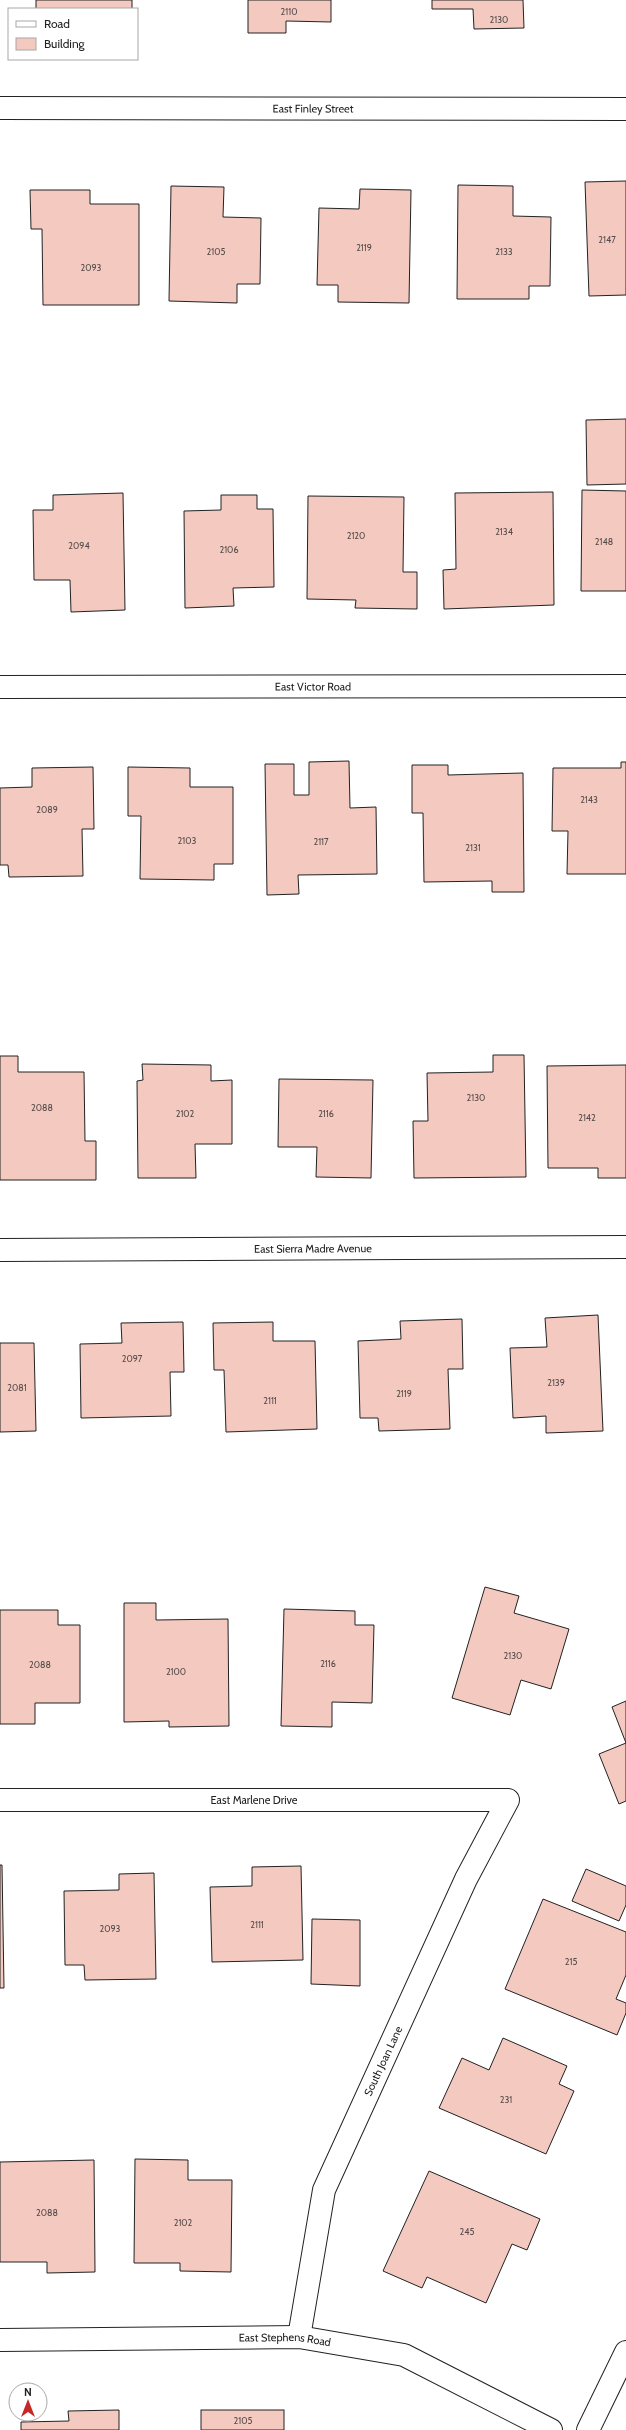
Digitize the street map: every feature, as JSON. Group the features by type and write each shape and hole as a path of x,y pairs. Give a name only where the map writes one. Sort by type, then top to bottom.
{"street":[{"name":"East Finley Street","path":"0,108 626,109"},
{"name":"East Victor Road","path":"0,687 626,686"},
{"name":"East Sierra Madre Avenue","path":"0,1250 626,1247"},
{"name":"East Marlene Drive","path":"0,1800 508,1800"},
{"name":"South Joan Lane","path":"300,2336 324,2190 466,1879 508,1800"},
{"name":"East Stephens Road","path":"0,2340 300,2336 404,2355 551,2430"},
{"path":"588,2430 626,2352"}],"building":[{"path":"36,0 132,0 132,8 36,8"},
{"path":"248,0 331,0 331,22 286,21 286,33 248,33"},
{"path":"432,0 523,0 524,28 474,29 473,9 432,9"},
{"path":"626,181 626,295 589,296 585,182"},
{"path":"458,185 513,186 513,216 551,217 550,286 529,286 529,299 457,299"},
{"path":"171,186 224,187 223,217 261,218 260,284 237,284 237,303 169,301"},
{"path":"360,189 411,190 409,303 338,302 338,285 317,285 319,208 359,209"},
{"path":"30,190 90,190 90,204 139,204 139,305 43,305 42,229 31,229"},
{"path":"626,419 626,484 587,485 586,420"},
{"path":"582,490 626,491 626,591 581,591"},
{"path":"553,492 554,605 444,609 443,570 456,569 455,493"},
{"path":"123,493 125,610 71,612 70,580 34,580 33,510 53,510 53,495"},
{"path":"221,495 257,495 257,509 273,509 274,587 233,588 234,606 185,608 184,511 221,510"},
{"path":"308,496 404,497 403,572 417,572 417,609 355,608 356,600 307,599"},
{"path":"349,761 350,808 376,807 377,874 298,875 299,894 267,895 265,764 294,764 294,795 309,795 309,762"},
{"path":"621,762 626,762 626,874 567,874 568,831 552,831 553,768 621,768"},
{"path":"412,765 448,765 448,775 523,773 524,892 492,892 492,881 424,882 423,813 412,813"},
{"path":"93,767 94,829 82,829 83,876 9,877 8,865 0,865 0,788 32,787 32,768"},
{"path":"128,767 190,768 190,787 233,787 233,864 214,864 214,880 140,879 141,816 128,816"},
{"path":"493,1055 524,1055 526,1177 414,1178 413,1121 428,1121 427,1073 493,1072"},
{"path":"0,1056 18,1056 18,1072 84,1072 85,1141 96,1141 96,1180 0,1180"},
{"path":"142,1064 211,1065 211,1081 232,1080 232,1144 195,1144 196,1178 138,1178 137,1081 143,1080"},
{"path":"626,1065 626,1178 598,1178 598,1168 548,1168 547,1066"},
{"path":"279,1079 373,1080 371,1178 316,1177 317,1147 278,1147"},
{"path":"598,1315 603,1431 546,1433 546,1416 513,1418 510,1348 547,1347 545,1318"},
{"path":"462,1319 463,1369 448,1369 450,1429 379,1431 378,1418 360,1418 358,1341 401,1339 400,1321"},
{"path":"183,1322 184,1372 170,1372 171,1416 81,1418 80,1344 122,1343 121,1323"},
{"path":"273,1322 273,1341 315,1341 317,1429 226,1432 224,1370 214,1370 213,1323"},
{"path":"0,1343 34,1343 36,1431 0,1432"},
{"path":"485,1587 519,1596 514,1613 569,1629 551,1689 521,1680 510,1715 452,1698"},
{"path":"124,1603 156,1603 156,1620 228,1619 229,1726 169,1727 169,1721 124,1722"},
{"path":"284,1609 355,1611 355,1625 374,1625 372,1703 332,1702 332,1727 281,1726"},
{"path":"0,1610 58,1610 58,1625 80,1625 80,1703 35,1703 35,1724 0,1724"},
{"path":"626,1701 626,1743 612,1707"},
{"path":"626,1743 626,1801 619,1804 599,1754"},
{"path":"0,1865 2,1865 4,1988 0,1988"},
{"path":"301,1866 303,1960 212,1962 210,1887 252,1886 252,1867"},
{"path":"586,1869 626,1886 626,1905 619,1921 572,1901"},
{"path":"154,1873 156,1979 85,1980 84,1965 65,1965 64,1891 119,1890 119,1874"},
{"path":"543,1899 626,1932 626,1975 616,1999 626,2003 626,2013 617,2035 505,1989"},
{"path":"312,1919 360,1920 360,1986 311,1984"},
{"path":"503,2038 567,2066 559,2084 574,2091 546,2154 439,2108 462,2058 489,2070"},
{"path":"135,2159 188,2160 188,2180 232,2180 231,2272 180,2271 180,2263 134,2263"},
{"path":"94,2160 95,2272 47,2273 47,2262 0,2262 0,2162"},
{"path":"429,2171 540,2219 527,2250 512,2244 486,2303 427,2277 422,2288 383,2271"},
{"path":"119,2410 119,2430 21,2430 21,2422 69,2421 68,2411"},
{"path":"201,2410 284,2410 284,2430 201,2430"}]}
